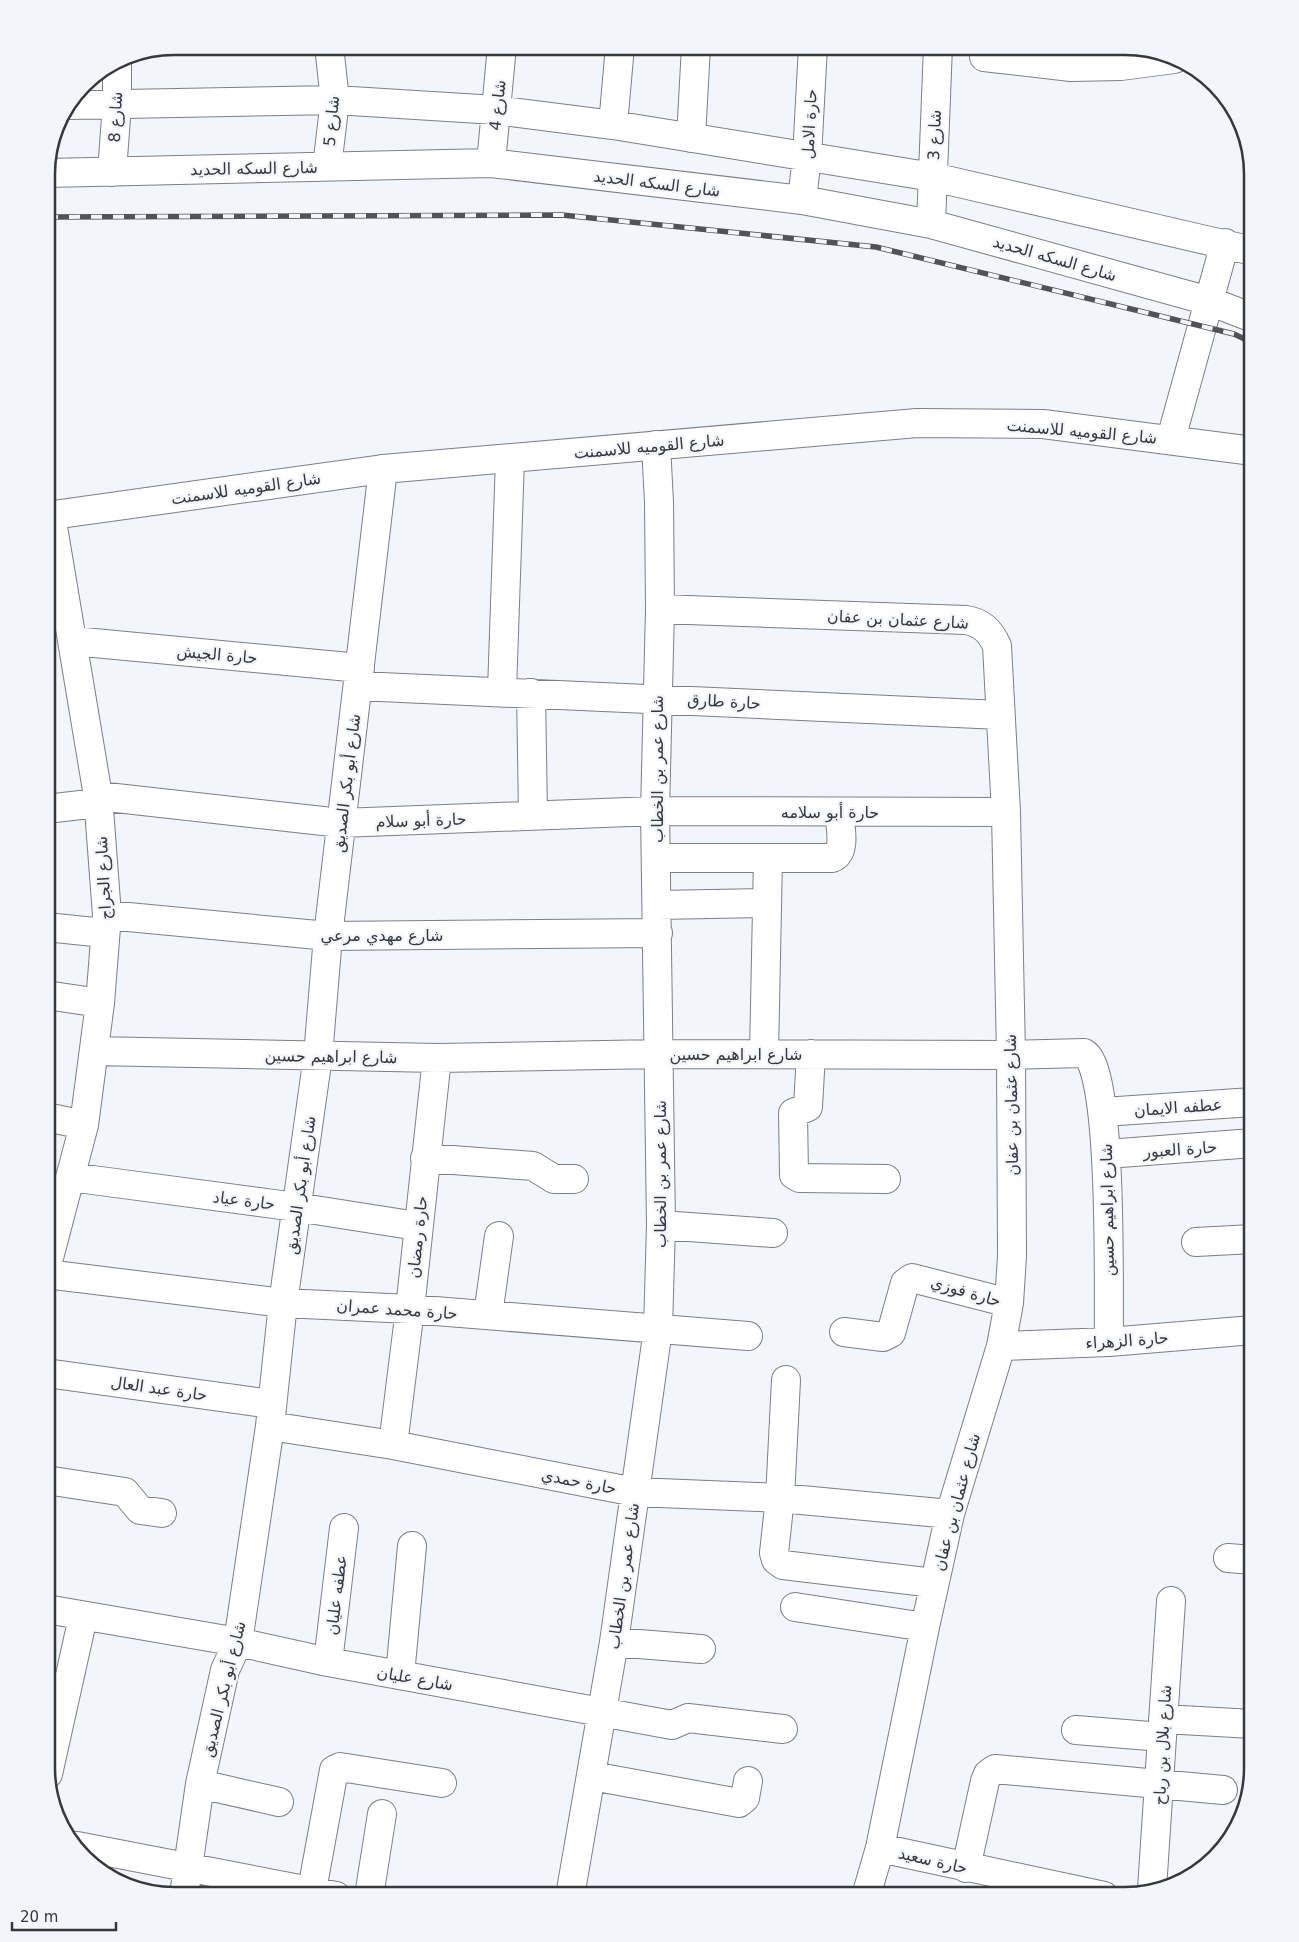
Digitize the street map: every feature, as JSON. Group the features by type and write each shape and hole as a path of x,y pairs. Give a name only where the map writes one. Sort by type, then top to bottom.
{"street":[{"name":"شارع 5","path":"326,167 335,100 330,55"},
{"name":"شارع 4","path":"491,163 501,55"},
{"path":"613,125 619,55"},
{"path":"691,138 696,55"},
{"name":"حارة الامل","path":"802,200 807,157 813,55"},
{"name":"شارع 3","path":"931,224 938,55"},
{"path":"984,57 1071,57 1121,66 1162,61"},
{"name":"شارع 8","path":"112,172 117,104 117,70"},
{"path":"78,105 335,100 496,110 613,125 933,178 1244,248"},
{"name":"شارع السكه الحديد","path":"55,173 491,163 802,200 931,224 1209,301 1244,315"},
{"path":"1171,439 1225,243"},
{"name":"شارع القوميه للاسمنت","path":"55,514 383,469 917,423 1043,424 1244,450"},
{"name":"شارع عمر بن الخطاب","path":"572,1887 614,1642 658,1329 662,1225 655,811 660,609 659,502 656,446"},
{"path":"502,691 510,459"},
{"name":"شارع أبو بكر الصديق","path":"185,1887 200,1784 225,1670 238,1642 271,1415 283,1303 318,1056 328,936 383,469"},
{"name":"شارع الجراج","path":"55,546 73,641 98,800 105,924 100,1003 84,1125 55,1235"},
{"name":"شارع عثمان بن عفان","path":"660,609 974,621 992,635 997,646 1006,812 1011,1055 1012,1248 1008,1303 1000,1346 950,1514 934,1583 873,1887"},
{"name":"حارة الجيش","path":"73,641 359,677"},
{"name":"حارة طارق","path":"359,677 531,693 1000,715"},
{"path":"531,693 533,815"},
{"name":"حارة أبو سلام","path":"55,807 98,800 341,824 655,811"},
{"name":"حارة أبو سلامه","path":"655,811 1006,812"},
{"path":"656,858 832,858 838,855 841,850 839,812"},
{"path":"764,1054 768,859"},
{"path":"657,905 767,903"},
{"name":"شارع مهدي مرعي","path":"55,927 105,924 328,936 658,933"},
{"path":"55,997 100,1003"},
{"name":"شارع ابراهيم حسين","path":"94,1052 437,1058 659,1054 1011,1055 1078,1053 1087,1055 1092,1061 1103,1112 1107,1154 1109,1342"},
{"path":"811,1054 808,1107 793,1113 794,1175 799,1178 886,1179"},
{"name":"حارة رمضان","path":"392,1445 410,1309 417,1226 437,1058"},
{"name":"عطفه الايمان","path":"1103,1112 1244,1103"},
{"path":"55,1118 84,1125"},
{"name":"حارة العبور","path":"1107,1154 1244,1144"},
{"path":"425,1158 533,1166 554,1179 574,1180"},
{"name":"حارة عياد","path":"70,1178 296,1207 417,1226"},
{"path":"662,1225 773,1233"},
{"path":"488,1315 499,1236"},
{"path":"1196,1242 1244,1239"},
{"name":"حارة محمد عمران","path":"55,1275 283,1303 410,1309 748,1336"},
{"name":"حارة فوزي","path":"844,1332 883,1337 890,1333 905,1283 912,1278 1008,1303"},
{"name":"حارة الزهراء","path":"1000,1346 1109,1342 1244,1331"},
{"name":"حارة عبد العال","path":"55,1375 271,1415"},
{"path":"786,1380 780,1498 774,1552 780,1563 934,1583"},
{"name":"حارة حمدي","path":"271,1415 392,1445 635,1492 780,1498 950,1514"},
{"path":"55,1481 126,1492 132,1497 135,1507 140,1510 162,1512"},
{"name":"عطفه عليان","path":"328,1662 344,1528"},
{"path":"400,1675 412,1546"},
{"name":"شارع بلال بن رباح","path":"1152,1884 1171,1601"},
{"path":"795,1607 925,1627"},
{"name":"شارع عليان","path":"55,1611 238,1642 328,1662 672,1725 688,1718 783,1729"},
{"path":"55,1743 83,1617"},
{"path":"614,1642 701,1649"},
{"path":"1076,1730 1244,1724"},
{"path":"324,1887 334,1770 340,1767 442,1783"},
{"path":"966,1868 985,1781 988,1774 995,1769 1223,1790"},
{"path":"592,1776 739,1803 745,1798 748,1781"},
{"path":"200,1784 279,1802"},
{"path":"370,1887 382,1814"},
{"path":"87,1848 294,1887"},
{"name":"حارة سعيد","path":"880,1848 1060,1887"}],"railway":[{"path":"55,217 562,215 876,247 1234,334 1244,339"}]}
